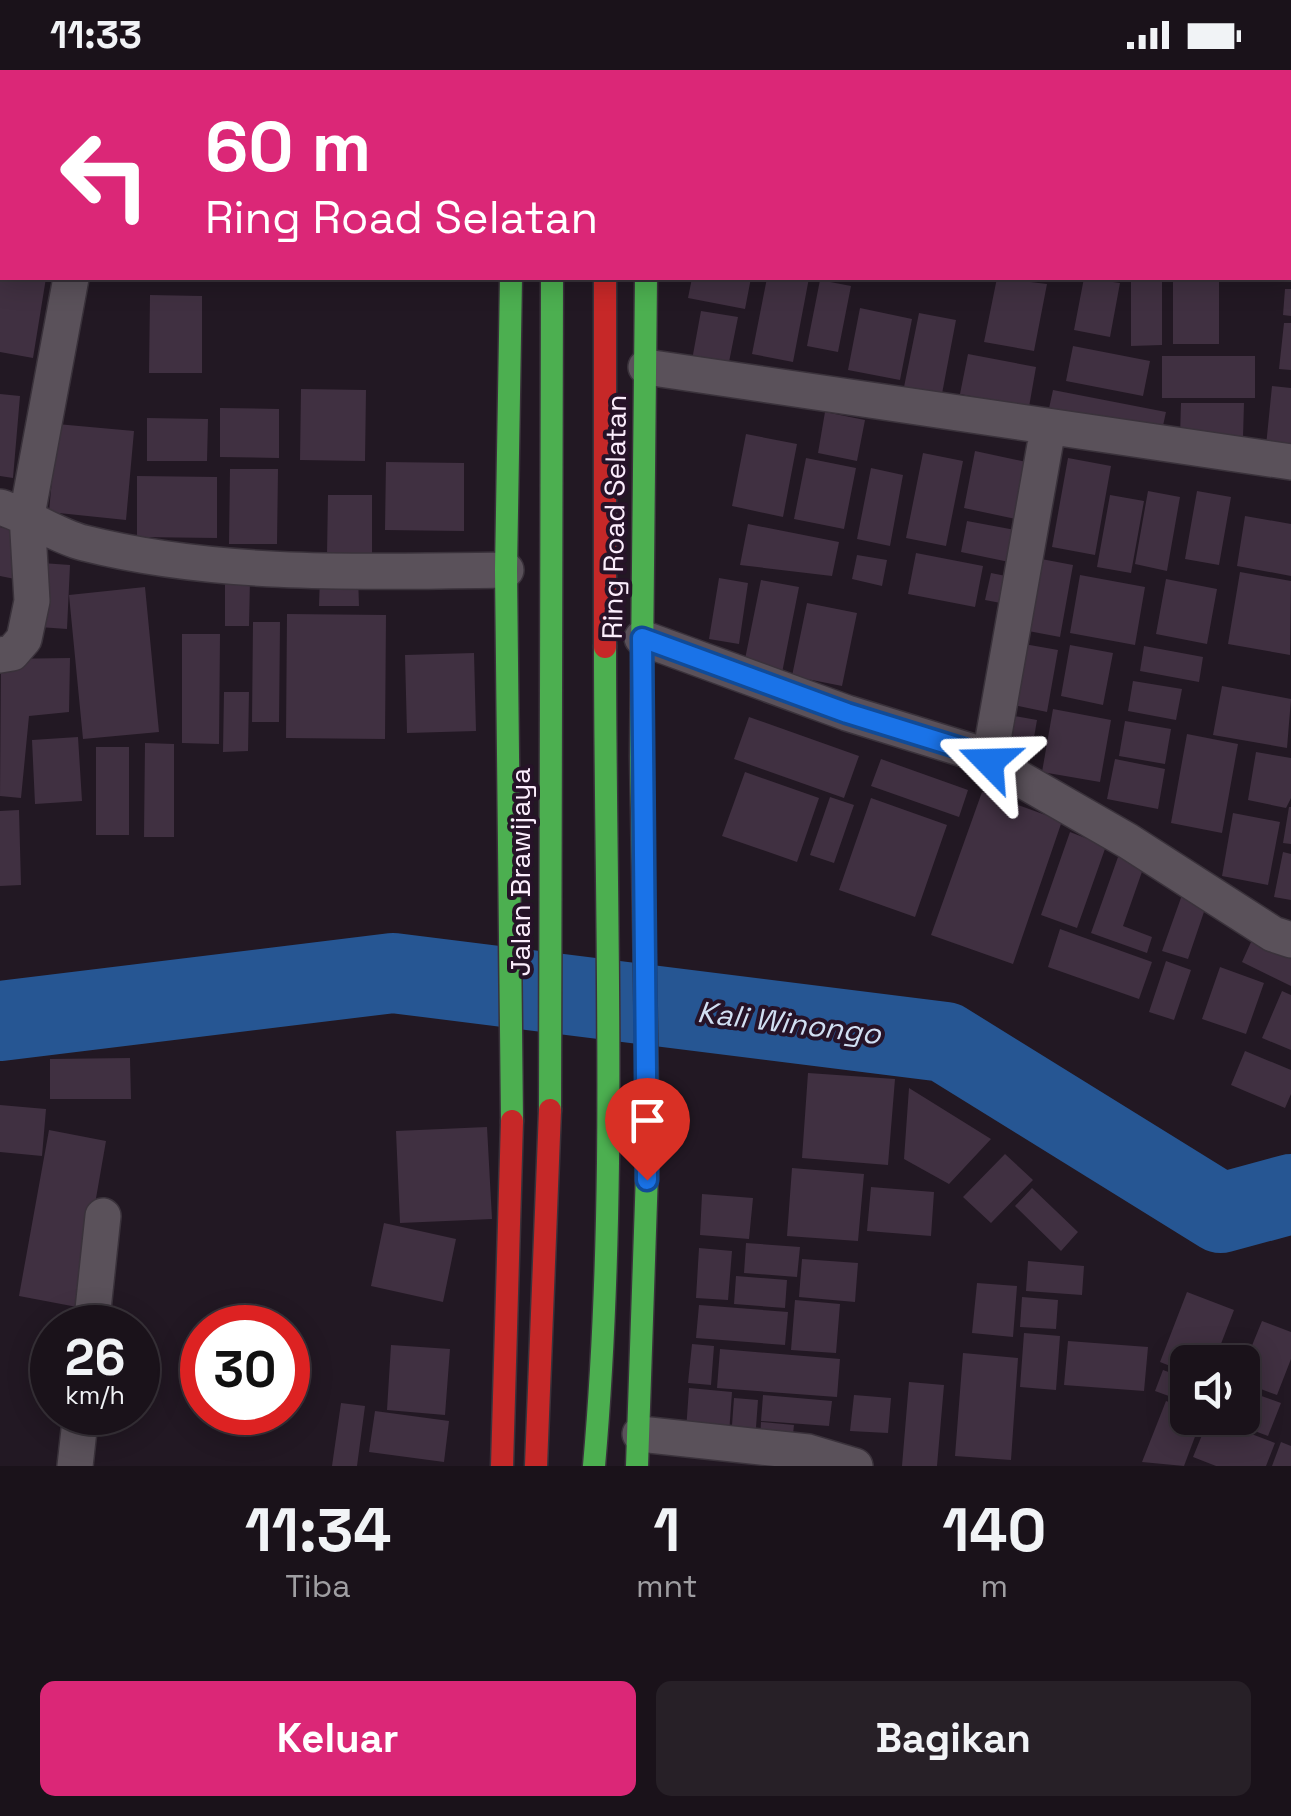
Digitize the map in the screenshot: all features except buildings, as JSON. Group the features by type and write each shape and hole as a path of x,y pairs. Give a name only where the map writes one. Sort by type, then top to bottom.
{"main road":[{"path":"511,280 506,570 513,1174 503,1455 537,1457"},
{"name":"Jalan Brawijaya","path":"537,1457 550,1182 552,280"},
{"path":"594,1466 606,1162 605,280"},
{"name":"Ring Road Selatan","path":"638,1450 648,1143 642,757 646,280"}],"street":[{"path":"0,655 12,653 24,639 32,600 14,511 71,280"},
{"path":"646,367 1291,462"},
{"path":"989,762 1048,428"},
{"path":"14,511 81,543 197,561 380,571 506,570"},
{"path":"642,638 847,713 973,752 1128,841 1273,934 1291,940"},
{"path":"93,1305 103,1216"},
{"path":"75,1466 78,1435"},
{"path":"638,1450 808,1452 855,1466"}],"waterway":[{"name":"Kali Winongo","path":"0,1021 393,973 945,1042 1221,1213 1291,1194"}],"traffic: fast":[{"path":"511,280 506,570 512,1121"},
{"path":"550,1110 552,280"},
{"path":"637,1466 648,1143 641,757 646,280"},
{"path":"594,1466 608,1159 605,647"}],"traffic: jam":[{"path":"605,280 605,647"},
{"path":"536,1466 550,1110"},
{"path":"502,1466 512,1121"}],"route":[{"path":"647,1180 642,638 847,713 973,752 989,762"}]}
